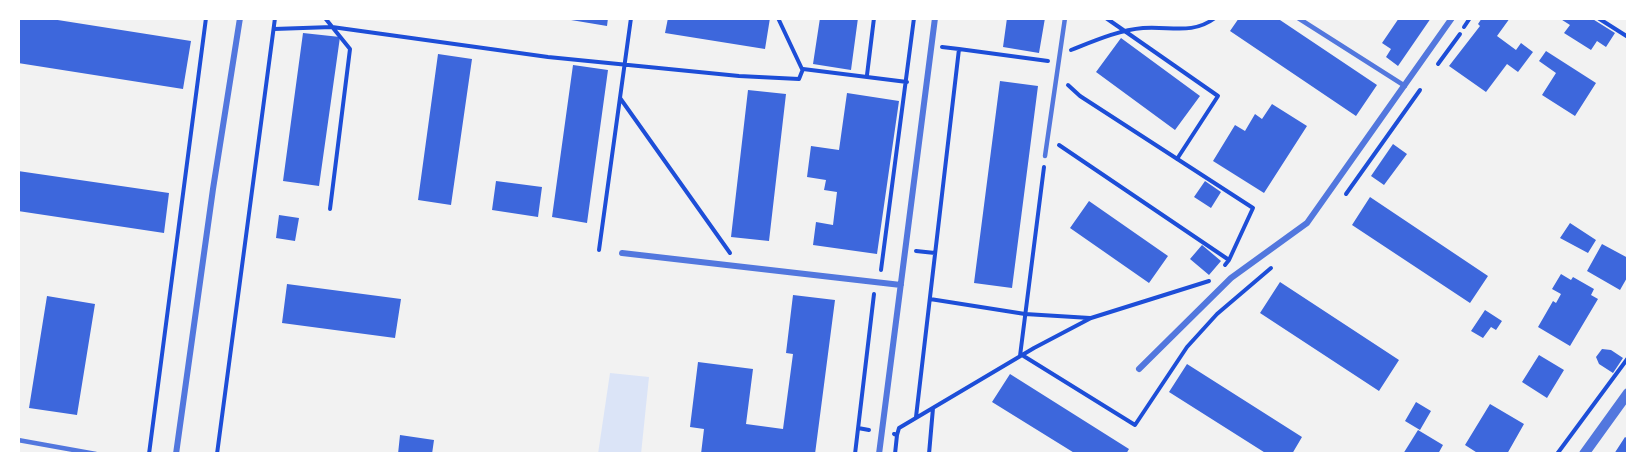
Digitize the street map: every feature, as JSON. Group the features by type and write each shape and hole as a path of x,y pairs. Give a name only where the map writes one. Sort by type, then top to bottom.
{"street":[{"path":"176,454 213,189 240,18"},
{"path":"879,454 935,18"},
{"path":"1139,369 1232,278 1307,223 1452,18"},
{"path":"622,253 901,285"},
{"path":"1584,454 1628,393"}],"lane":[{"path":"1045,156 1065,18"},
{"path":"1298,18 1405,86"},
{"path":"18,440 96,454"}],"path":[{"path":"149,454 206,18"},
{"path":"217,454 275,18"},
{"path":"325,18 350,49 330,209"},
{"path":"599,249 631,18"},
{"path":"274,29 332,27 548,57 739,76 799,79 802,69 778,18"},
{"path":"867,75 874,18"},
{"path":"855,454 876,282 883,265 914,18"},
{"path":"1106,18 1218,96 1177,159"},
{"path":"916,418 959,49 1050,61 1060,54 1101,38 1142,28 1202,28 1215,18"},
{"path":"1598,18 1628,37"},
{"path":"1050,61 1057,75 1080,96 1253,208 1229,260 1218,273"},
{"path":"802,69 867,75 907,82"},
{"path":"620,97 739,266"},
{"path":"1048,137 1229,260"},
{"path":"1020,357 1045,156"},
{"path":"895,454 899,428 1020,357 1091,318 1213,279"},
{"path":"930,299 1025,314 1091,318"},
{"path":"1557,454 1628,358"},
{"path":"929,454 933,408"},
{"path":"858,428 897,435"}],"shaded area":[{"path":"610,373 649,377 641,454 598,454"}],"building":[{"path":"18,18 45,18 191,41 183,89 18,63"},
{"path":"559,18 608,18 607,26"},
{"path":"668,18 770,18 765,49 665,33"},
{"path":"820,18 858,18 851,70 813,64"},
{"path":"1007,18 1045,18 1039,53 1003,47"},
{"path":"1239,18 1277,18 1377,85 1356,116 1230,31"},
{"path":"1399,18 1431,18 1398,66 1386,57 1391,49 1382,43"},
{"path":"1482,18 1510,18 1497,36 1516,50 1521,43 1533,52 1518,72 1507,64 1486,92 1449,66 1480,26 1478,24"},
{"path":"1559,18 1591,18 1615,33 1606,47 1597,41 1591,50 1564,33 1570,25"},
{"path":"303,33 340,37 319,186 283,181"},
{"path":"1121,38 1200,96 1175,130 1096,72"},
{"path":"1546,51 1596,83 1575,116 1542,95 1556,73 1539,61"},
{"path":"438,54 472,59 451,205 418,200"},
{"path":"573,65 608,70 587,223 552,217"},
{"path":"1000,81 1038,86 1012,288 974,283"},
{"path":"748,90 786,94 769,241 731,237"},
{"path":"847,93 899,101 877,254 813,245 816,222 833,225 837,192 824,190 826,180 807,177 811,146 839,150"},
{"path":"1272,104 1307,126 1264,193 1213,161 1235,125 1245,131 1255,114 1262,119"},
{"path":"1393,144 1407,154 1384,185 1371,176"},
{"path":"18,171 169,193 164,233 18,211"},
{"path":"496,181 542,187 538,217 492,210"},
{"path":"1205,181 1221,192 1211,208 1194,197"},
{"path":"1370,197 1488,276 1470,303 1352,225"},
{"path":"1089,201 1168,256 1149,283 1070,228"},
{"path":"279,215 299,218 295,241 276,238"},
{"path":"1570,223 1596,240 1588,253 1560,238"},
{"path":"1602,244 1628,258 1628,276 1620,290 1587,271"},
{"path":"1202,245 1221,261 1209,275 1190,259"},
{"path":"1561,274 1571,280 1573,277 1594,289 1591,295 1598,299 1570,346 1538,327 1553,301 1556,303 1561,294 1552,289"},
{"path":"1280,282 1399,360 1379,391 1260,313"},
{"path":"287,284 401,299 395,338 282,323"},
{"path":"793,295 835,300 815,454 701,454 704,429 690,427 698,362 753,369 746,424 783,429 793,354 786,353"},
{"path":"47,296 95,304 77,415 29,408"},
{"path":"1485,310 1502,321 1496,330 1491,327 1483,338 1471,331"},
{"path":"1602,349 1611,350 1623,358 1613,373 1599,364 1596,357"},
{"path":"1539,355 1564,370 1547,398 1522,382"},
{"path":"1187,364 1302,437 1292,454 1267,454 1169,392"},
{"path":"1010,374 1129,449 1126,454 1076,454 992,402"},
{"path":"1416,402 1431,411 1420,430 1405,421"},
{"path":"1490,404 1524,424 1507,454 1479,454 1465,445"},
{"path":"1418,430 1443,445 1438,454 1403,454"},
{"path":"400,435 434,440 432,454 398,454"},
{"path":"1625,437 1628,439 1628,454 1614,454"}]}
